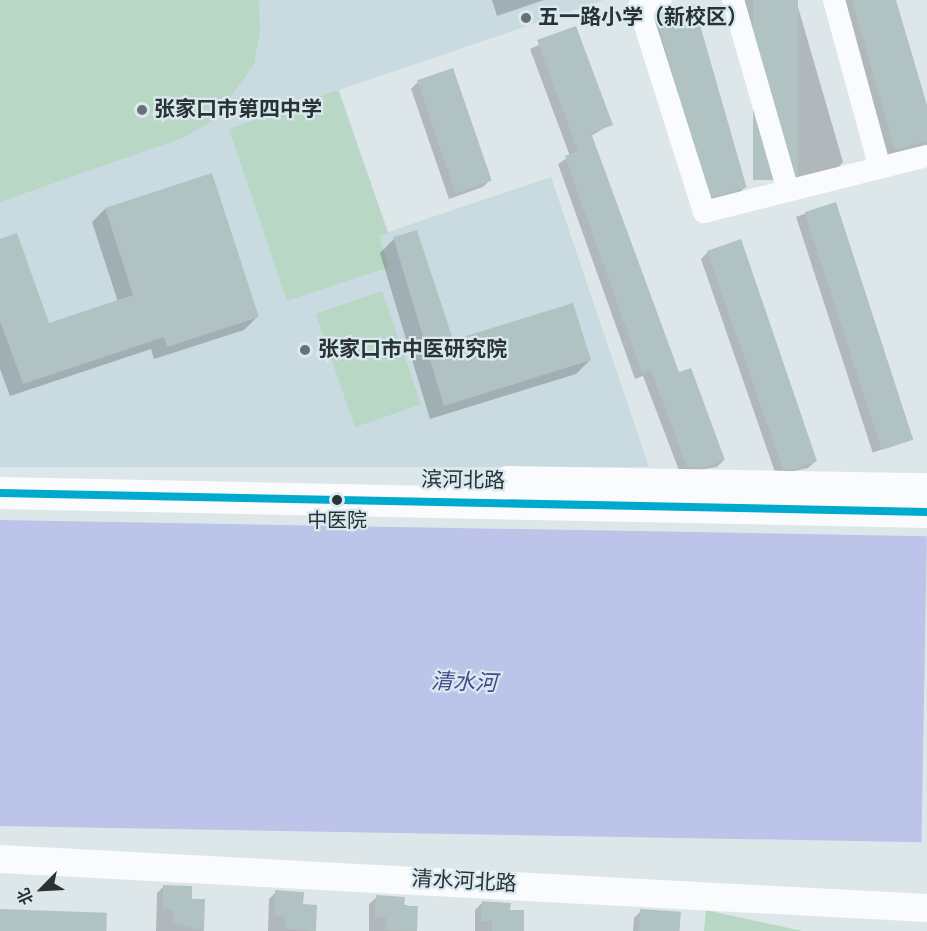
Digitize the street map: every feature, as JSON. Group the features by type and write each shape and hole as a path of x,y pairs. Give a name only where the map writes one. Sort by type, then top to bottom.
{"main road":[{"name":"滨河北路","path":"0,471 927,489"},
{"name":"滨河北路","path":"0,493 927,512"}],"street":[{"path":"661,0 639,7 704,212 927,156"},
{"path":"733,0 788,191"},
{"path":"834,0 880,168"},
{"name":"清水河北路","path":"0,859 927,908"}],"shaded area":[{"name":"张家口市中医研究院","path":"0,0 604,0 339,90 388,232 551,177 649,467 0,467"}],"green space":[{"name":"张家口市第四中学","path":"0,0 259,0 260,33 254,64 214,120 185,137 0,202"},
{"path":"338,90 388,233 379,236 389,267 287,301 229,129"},
{"path":"382,291 421,404 355,427 316,314"},
{"path":"706,910 802,931 704,931"}],"water":[{"name":"清水河","path":"0,520 927,536 922,842 0,826"}],"building":[{"path":"753,0 798,0 798,180 753,180"},
{"path":"852,0 896,0 927,105 927,141 895,150"},
{"path":"694,4 747,188 708,199 656,15"},
{"path":"576,26 613,125 591,133 679,372 691,368 725,460 706,467 687,467 651,370 642,373 565,156 578,151 537,40"},
{"path":"453,68 492,181 456,193 417,80"},
{"path":"212,173 259,317 167,347 164,337 23,384 0,321 0,239 17,233 49,323 133,295 105,208"},
{"path":"836,202 913,440 882,450 805,212"},
{"path":"417,230 453,340 573,303 591,360 444,406 393,237"},
{"path":"741,239 817,461 795,469 783,469 707,251"},
{"path":"163,885 192,886 192,899 205,899 204,931 173,923 173,910 163,909"},
{"path":"275,890 304,892 303,904 317,905 316,931 285,929 285,916 274,915"},
{"path":"376,895 405,897 404,906 418,906 417,931 386,930 386,917 375,917"},
{"path":"482,901 511,903 510,910 524,910 524,931 492,931 492,921 481,921"},
{"path":"0,909 107,913 106,931 0,931"},
{"path":"640,909 681,912 680,931 638,931"}],"transit line":[{"path":"0,493 927,512"}],"place":[{"name":"五一路小学（新校区）","path":"526,18"},
{"name":"张家口市第四中学","path":"142,110"},
{"name":"张家口市中医研究院","path":"305,350"},
{"name":"中医院","path":"337,500"}]}
